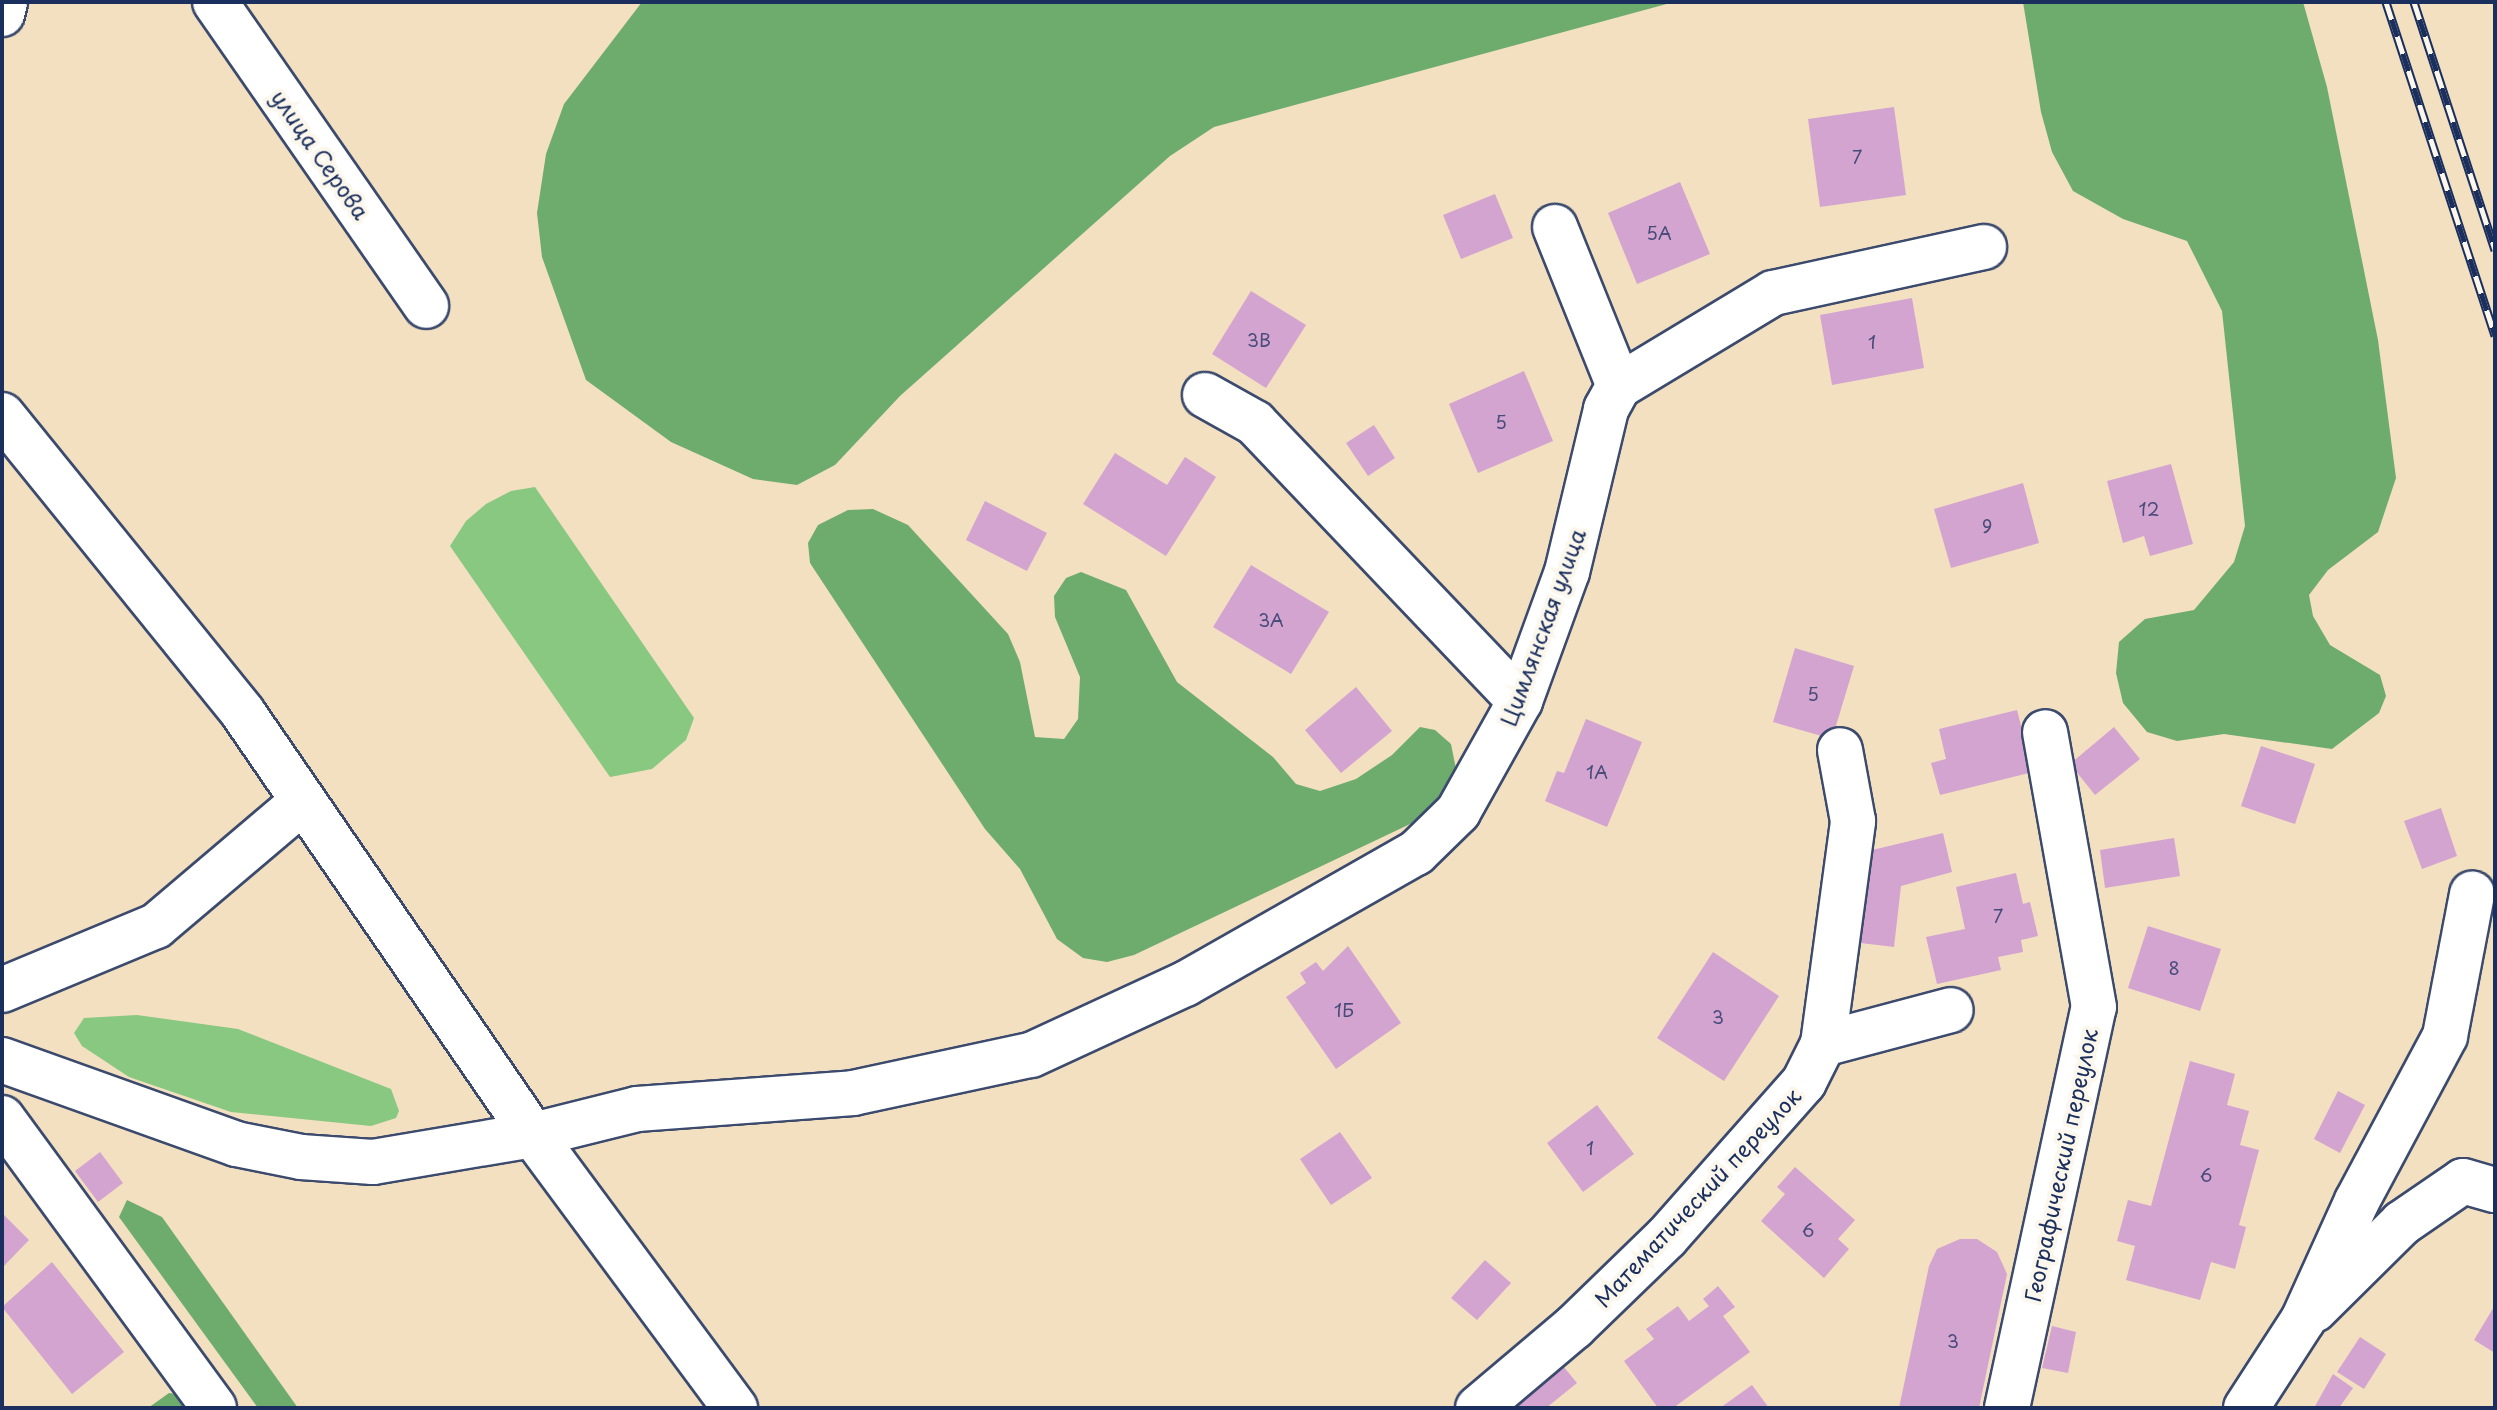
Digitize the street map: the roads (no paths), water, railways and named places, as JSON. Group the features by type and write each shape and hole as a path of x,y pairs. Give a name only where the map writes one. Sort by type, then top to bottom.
{"street":[{"path":"2,14 5,2"},
{"name":"улица Серова","path":"215,2 426,306"},
{"path":"1555,227 1619,386 1773,293 1984,247"},
{"name":"Цимлянская улица","path":"2,1060 236,1144 301,1157 373,1162 533,1135 637,1109 853,1093 1031,1055 1185,984 1416,853 1458,812 1520,701 1567,572 1606,409 1619,386"},
{"path":"1205,395 1255,423 1520,701"},
{"path":"2,415 243,713 301,803 533,1135 735,1408"},
{"name":"Географический переулок","path":"2007,1408 2094,1007 2045,732"},
{"name":"Математический переулок","path":"1478,1408 1574,1327 1666,1238 1804,1082 1823,1044 1853,821 1840,750"},
{"path":"2,990 156,926 301,803"},
{"path":"2246,1408 2303,1320 2357,1201 2445,1036 2472,894"},
{"path":"1823,1044 1951,1010"},
{"path":"7,1138 214,1408"},
{"path":"2303,1320 2402,1223 2463,1181 2495,1190"}],"railway":[{"path":"2386,2 2495,336"},
{"path":"2414,2 2495,250"}]}
